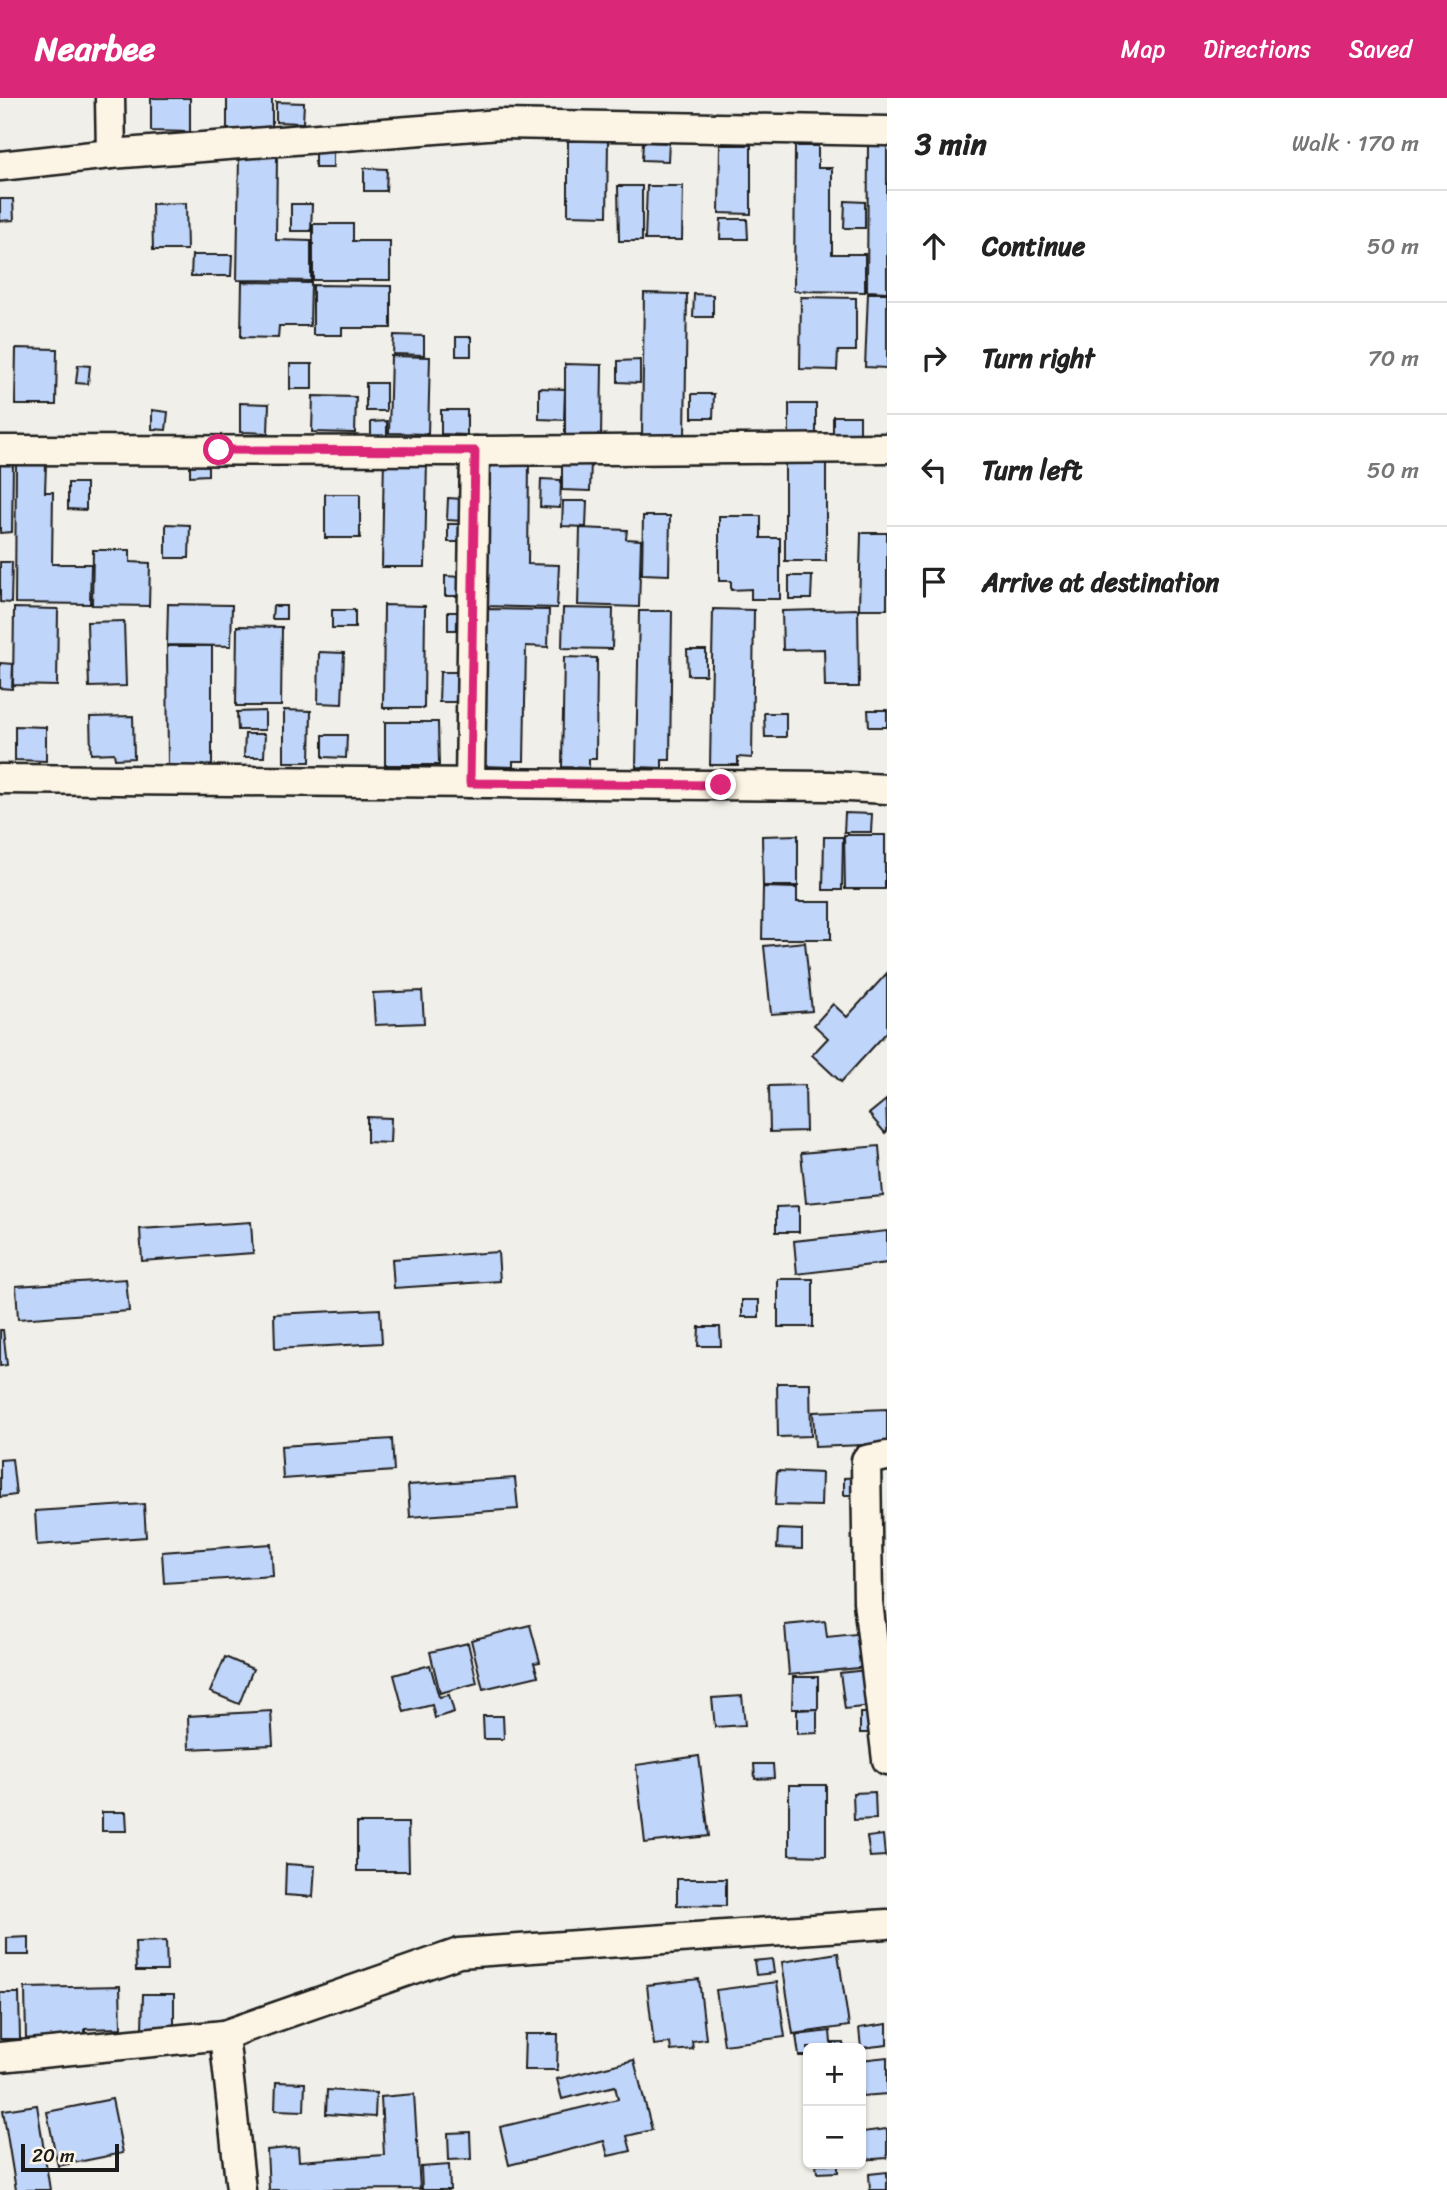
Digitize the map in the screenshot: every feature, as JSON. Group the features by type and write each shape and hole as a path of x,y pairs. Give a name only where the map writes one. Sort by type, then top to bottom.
{"street":[{"path":"110,98 111,154"},
{"path":"0,166 111,154 500,124 887,131"},
{"path":"0,450 887,448"},
{"path":"470,783 475,451"},
{"path":"0,779 829,786 887,789"},
{"path":"887,1456 866,1460 868,1602 887,1760"},
{"path":"0,2057 224,2035 458,1953 887,1924"},
{"path":"224,2035 241,2190"}],"building":[{"path":"151,98 190,98 190,132 151,131"},
{"path":"227,98 272,98 272,129 227,129"},
{"path":"276,102 304,103 303,123 276,122"},
{"path":"568,141 608,141 607,216 568,215"},
{"path":"643,142 669,143 668,161 642,160"},
{"path":"720,145 751,145 751,214 719,213"},
{"path":"795,146 818,146 818,168 832,168 832,254 865,254 865,292 794,291"},
{"path":"868,146 887,146 887,292 867,291"},
{"path":"315,147 333,148 333,168 315,168"},
{"path":"239,155 277,156 276,240 311,241 311,281 237,280"},
{"path":"364,168 387,169 386,191 364,191"},
{"path":"618,186 642,186 642,241 619,241"},
{"path":"647,186 683,186 682,240 645,240"},
{"path":"0,199 13,199 14,220 0,221"},
{"path":"845,201 865,202 865,228 844,228"},
{"path":"186,203 187,250 153,250 152,204"},
{"path":"291,204 312,204 311,231 291,231"},
{"path":"721,219 747,219 748,239 720,239"},
{"path":"313,224 353,224 353,241 390,241 390,280 313,280"},
{"path":"192,255 232,255 231,276 191,276"},
{"path":"242,282 311,283 310,326 279,326 278,338 241,337"},
{"path":"313,285 391,286 391,328 342,328 342,335 313,335"},
{"path":"644,293 687,294 685,436 642,436"},
{"path":"868,293 887,293 887,368 865,367"},
{"path":"694,294 713,295 713,317 693,317"},
{"path":"801,297 856,298 856,351 838,351 837,370 800,369"},
{"path":"394,335 424,336 424,355 393,354"},
{"path":"456,337 471,337 471,356 456,356"},
{"path":"16,348 57,349 56,405 15,405"},
{"path":"391,356 430,357 428,434 389,433"},
{"path":"640,360 640,383 618,382 618,361"},
{"path":"290,364 312,364 312,389 290,389"},
{"path":"565,364 602,365 601,437 565,436"},
{"path":"78,365 90,366 88,384 76,383"},
{"path":"366,383 386,383 386,411 366,411"},
{"path":"539,388 565,389 564,420 539,419"},
{"path":"692,394 714,394 713,418 692,418"},
{"path":"313,396 356,397 355,433 312,432"},
{"path":"240,403 269,404 268,433 240,432"},
{"path":"789,404 816,404 816,438 789,438"},
{"path":"152,410 168,412 166,430 152,429"},
{"path":"441,410 467,410 467,435 441,434"},
{"path":"833,416 860,416 860,438 833,438"},
{"path":"387,421 387,436 371,436 371,422"},
{"path":"384,456 427,457 425,567 382,567"},
{"path":"190,459 208,459 208,475 190,476"},
{"path":"487,460 529,461 528,564 559,565 557,608 485,606"},
{"path":"562,460 591,461 590,491 562,490"},
{"path":"785,462 826,462 826,561 785,561"},
{"path":"0,463 13,463 12,532 0,533"},
{"path":"16,464 46,464 45,492 53,492 52,564 91,564 90,604 15,603"},
{"path":"541,479 561,480 560,508 540,507"},
{"path":"68,483 86,483 86,510 68,509"},
{"path":"325,494 360,494 360,538 325,538"},
{"path":"448,498 463,499 463,521 447,520"},
{"path":"563,501 587,501 586,527 562,526"},
{"path":"643,516 670,516 669,575 642,574"},
{"path":"719,516 761,516 761,538 780,538 780,599 751,599 751,589 731,590 731,581 719,581"},
{"path":"166,524 190,525 189,558 166,558"},
{"path":"448,524 461,524 461,542 448,542"},
{"path":"580,528 627,530 626,539 641,540 639,607 578,605"},
{"path":"861,533 887,533 887,609 859,609"},
{"path":"93,550 130,550 130,562 150,563 149,606 92,605"},
{"path":"0,562 12,562 11,603 0,602"},
{"path":"445,576 462,577 462,596 445,596"},
{"path":"789,576 812,576 811,599 789,599"},
{"path":"168,604 232,605 231,646 167,645"},
{"path":"384,605 425,606 424,708 383,708"},
{"path":"273,606 286,606 286,619 272,619"},
{"path":"14,608 58,609 57,686 13,685"},
{"path":"563,608 613,609 612,649 562,648"},
{"path":"484,609 549,610 548,647 526,646 524,761 513,761 513,767 481,766"},
{"path":"713,609 754,610 752,758 738,757 738,765 710,765"},
{"path":"858,609 859,687 825,687 824,649 783,650 782,611"},
{"path":"332,610 355,610 355,628 332,628"},
{"path":"639,611 672,611 670,760 662,760 662,768 636,767"},
{"path":"448,612 462,612 461,630 448,630"},
{"path":"124,621 126,686 89,687 87,622"},
{"path":"237,626 282,627 281,706 236,706"},
{"path":"167,646 212,646 212,767 168,767"},
{"path":"687,650 706,650 706,675 688,675"},
{"path":"319,652 344,653 342,704 318,703"},
{"path":"564,657 597,658 596,759 589,759 589,768 562,767"},
{"path":"0,663 13,664 12,689 0,688"},
{"path":"440,672 461,672 460,702 439,702"},
{"path":"284,710 311,711 310,762 284,762"},
{"path":"868,710 887,710 887,727 869,727"},
{"path":"265,711 265,730 238,730 237,712"},
{"path":"764,713 786,713 786,737 765,737"},
{"path":"133,716 134,758 115,759 114,753 91,754 90,717"},
{"path":"385,722 438,722 439,765 385,765"},
{"path":"15,726 46,727 46,761 15,760"},
{"path":"245,734 265,734 264,757 244,757"},
{"path":"323,735 347,735 346,758 323,757"},
{"path":"845,813 872,814 871,832 844,832"},
{"path":"798,835 798,886 763,886 762,836"},
{"path":"844,835 885,835 885,889 845,889"},
{"path":"824,837 843,837 842,890 823,890"},
{"path":"763,887 797,888 797,902 831,902 831,939 762,939"},
{"path":"805,942 812,1011 771,1014 764,946"},
{"path":"887,973 887,1032 841,1082 812,1055 828,1038 814,1025 833,1004 847,1017"},
{"path":"422,991 424,1023 375,1025 373,993"},
{"path":"805,1085 806,1131 770,1132 769,1086"},
{"path":"886,1100 887,1131 885,1133 869,1114"},
{"path":"367,1117 391,1118 390,1143 367,1142"},
{"path":"879,1146 883,1196 806,1203 801,1153"},
{"path":"799,1206 799,1232 776,1232 776,1207"},
{"path":"251,1222 253,1253 142,1261 140,1229"},
{"path":"887,1231 887,1263 797,1274 794,1241"},
{"path":"498,1252 500,1281 394,1288 392,1259"},
{"path":"126,1279 129,1311 18,1319 16,1286"},
{"path":"778,1279 813,1279 813,1327 778,1327"},
{"path":"742,1300 759,1300 759,1317 742,1317"},
{"path":"380,1309 382,1343 275,1349 274,1314"},
{"path":"699,1327 720,1327 721,1346 698,1346"},
{"path":"0,1330 3,1330 7,1365 0,1366"},
{"path":"777,1383 810,1383 811,1436 778,1437"},
{"path":"887,1409 887,1444 815,1447 813,1412"},
{"path":"392,1439 394,1471 283,1479 281,1446"},
{"path":"12,1459 16,1495 0,1497 0,1460"},
{"path":"777,1471 822,1473 821,1506 775,1505"},
{"path":"861,1477 861,1495 844,1495 844,1478"},
{"path":"515,1478 518,1509 410,1517 408,1485"},
{"path":"144,1504 146,1537 37,1545 35,1511"},
{"path":"778,1529 802,1530 802,1549 777,1548"},
{"path":"271,1544 273,1576 164,1583 162,1552"},
{"path":"825,1621 827,1637 865,1633 868,1667 789,1675 785,1625"},
{"path":"530,1625 540,1662 534,1663 538,1676 483,1689 471,1640"},
{"path":"468,1643 477,1683 440,1693 430,1652"},
{"path":"225,1657 253,1669 239,1704 210,1692"},
{"path":"430,1665 439,1697 449,1695 454,1712 435,1718 432,1705 404,1712 394,1675"},
{"path":"866,1670 871,1706 845,1709 840,1673"},
{"path":"793,1677 818,1677 818,1709 792,1709"},
{"path":"742,1696 745,1725 715,1727 712,1698"},
{"path":"817,1709 817,1733 797,1734 797,1710"},
{"path":"271,1711 273,1745 189,1749 188,1716"},
{"path":"860,1713 872,1713 873,1733 860,1733"},
{"path":"483,1716 503,1716 504,1739 484,1739"},
{"path":"699,1756 709,1836 645,1843 636,1765"},
{"path":"754,1764 773,1764 774,1778 755,1779"},
{"path":"789,1785 826,1785 826,1856 789,1855"},
{"path":"875,1792 876,1819 854,1820 853,1793"},
{"path":"102,1812 126,1812 127,1831 102,1831"},
{"path":"357,1823 408,1823 409,1871 357,1871"},
{"path":"883,1835 885,1856 870,1857 867,1837"},
{"path":"286,1864 315,1866 313,1897 285,1895"},
{"path":"677,1879 726,1879 726,1906 677,1905"},
{"path":"29,1937 29,1955 7,1955 7,1938"},
{"path":"166,1941 167,1971 136,1971 135,1942"},
{"path":"838,1953 849,2026 793,2034 782,1962"},
{"path":"772,1959 774,1973 756,1975 754,1961"},
{"path":"699,1979 706,2039 692,2041 693,2049 671,2051 670,2043 654,2045 647,1985"},
{"path":"777,1982 785,2037 724,2045 716,1990"},
{"path":"120,1986 121,2028 85,2029 85,2038 26,2040 25,1988"},
{"path":"0,1993 19,1993 20,2039 0,2039"},
{"path":"143,1994 174,1994 174,2030 142,2030"},
{"path":"887,2024 887,2045 866,2047 866,2043 860,2043 859,2028"},
{"path":"830,2031 831,2043 803,2043 803,2056 799,2056 796,2035"},
{"path":"525,2034 558,2034 557,2070 524,2070"},
{"path":"887,2057 887,2094 866,2096 866,2059"},
{"path":"634,2060 652,2130 627,2136 631,2151 608,2156 604,2141 509,2165 500,2127 618,2099 615,2086 562,2099 557,2079"},
{"path":"276,2082 305,2083 304,2111 275,2110"},
{"path":"327,2090 376,2093 375,2117 326,2114"},
{"path":"414,2094 420,2189 269,2190 267,2150 298,2147 299,2161 384,2155 381,2097"},
{"path":"112,2099 123,2153 58,2166 47,2112"},
{"path":"37,2105 50,2190 16,2190 3,2110"},
{"path":"887,2129 887,2158 866,2160 866,2132"},
{"path":"470,2132 471,2159 449,2160 448,2133"},
{"path":"449,2165 450,2190 422,2190 421,2167"},
{"path":"817,2169 838,2169 838,2172 817,2173"},
{"path":"887,2172 887,2190 870,2190 869,2174"}],"route":[{"path":"219,450 475,451 470,783 721,785"}]}
